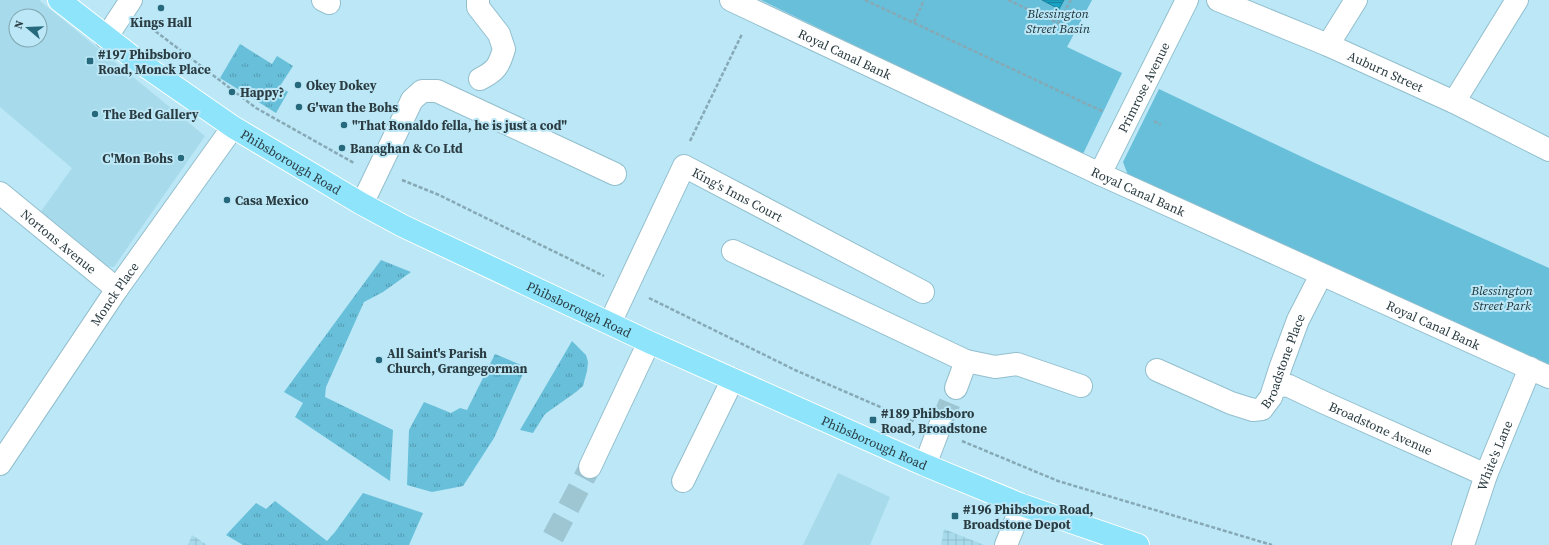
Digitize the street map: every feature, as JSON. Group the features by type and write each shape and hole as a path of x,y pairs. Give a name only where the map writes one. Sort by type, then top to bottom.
{"main road":[{"name":"Phibsborough Road","path":"59,0 106,38 233,127 362,204 402,226 649,342 925,465 1022,504 1138,545"}],"street":[{"path":"478,0 478,7 499,34 504,49 498,66 493,73 480,79"},
{"name":"Royal Canal Bank","path":"731,0 1100,174 1549,377"},
{"name":"Primrose Avenue","path":"1100,174 1187,0"},
{"name":"Auburn Street","path":"1218,0 1328,45 1454,102 1549,150"},
{"path":"1328,45 1356,0"},
{"path":"1454,102 1517,0"},
{"path":"106,38 128,5"},
{"path":"362,204 412,100 422,91 437,91 615,174"},
{"name":"Monck Place","path":"0,464 117,289 233,127"},
{"name":"King's Inns Court","path":"610,323 684,166 923,292"},
{"name":"Nortons Avenue","path":"0,193 117,289"},
{"path":"733,251 966,361 995,367 1017,364 1081,386"},
{"name":"Broadstone Place","path":"1157,370 1231,403 1253,410 1262,408 1271,397 1298,320 1321,275"},
{"path":"590,467 649,342"},
{"path":"956,388 966,361"},
{"name":"White's Lane","path":"1463,545 1486,475 1530,368"},
{"path":"684,481 733,379"},
{"name":"Broadstone Avenue","path":"1276,385 1289,386 1486,475"},
{"path":"925,465 940,427"},
{"path":"1006,545 1022,504"}],"path":[{"path":"865,0 1126,122"},
{"path":"914,22 924,0"},
{"path":"1008,0 1058,24 1071,0"},
{"path":"128,5 142,21 256,108 356,164 439,195 795,370 940,427 1058,481 1272,545"},
{"path":"684,166 685,153 752,11"}],"shaded area":[{"path":"0,0 39,0 205,136 114,267 100,266 37,217 72,168 0,107"},
{"name":"Blessington Street Basin","path":"1042,0 1064,0 1059,9"},
{"path":"838,473 890,497 870,545 803,545"},
{"path":"944,529 984,545 941,545"},
{"path":"192,535 207,545 188,545"}],"green space":[{"path":"761,0 1092,0 1067,47 1122,73 1082,156"},
{"path":"240,44 272,64 277,56 293,66 280,86 288,92 276,113 220,78"},
{"name":"Blessington Street Park","path":"1159,89 1317,164 1549,268 1549,370 1128,175 1123,162"},
{"path":"381,260 411,272 383,292 364,302 326,387 325,397 393,430 390,481 295,417 303,403 284,392"},
{"path":"572,341 586,355 588,362 583,386 545,414 533,433 520,430"},
{"path":"495,354 526,367 494,438 463,486 432,492 407,485 409,430 424,402 451,413 460,408 467,410"},
{"path":"363,493 423,513 409,545 243,545 226,535 256,503 266,509 275,501 327,541"}],"tunnel":[{"path":"941,423 956,388"},
{"path":"553,537 590,467"}],"place":[{"name":"Kings Hall","path":"161,8"},
{"name":"#197 Phibsboro Road, Monck Place","path":"90,61"},
{"name":"Okey Dokey","path":"298,85"},
{"name":"Happy?","path":"232,92"},
{"name":"G'wan the Bohs","path":"299,107"},
{"name":"The Bed Gallery","path":"95,114"},
{"name":"\"That Ronaldo fella, he is just a cod\"","path":"344,125"},
{"name":"Banaghan & Co Ltd","path":"342,148"},
{"name":"C'Mon Bohs","path":"181,158"},
{"name":"Casa Mexico","path":"227,200"},
{"name":"All Saint's Parish Church, Grangegorman","path":"379,360"},
{"name":"#189 Phibsboro Road, Broadstone","path":"873,420"},
{"name":"#196 Phibsboro Road, Broadstone Depot","path":"955,516"}]}
